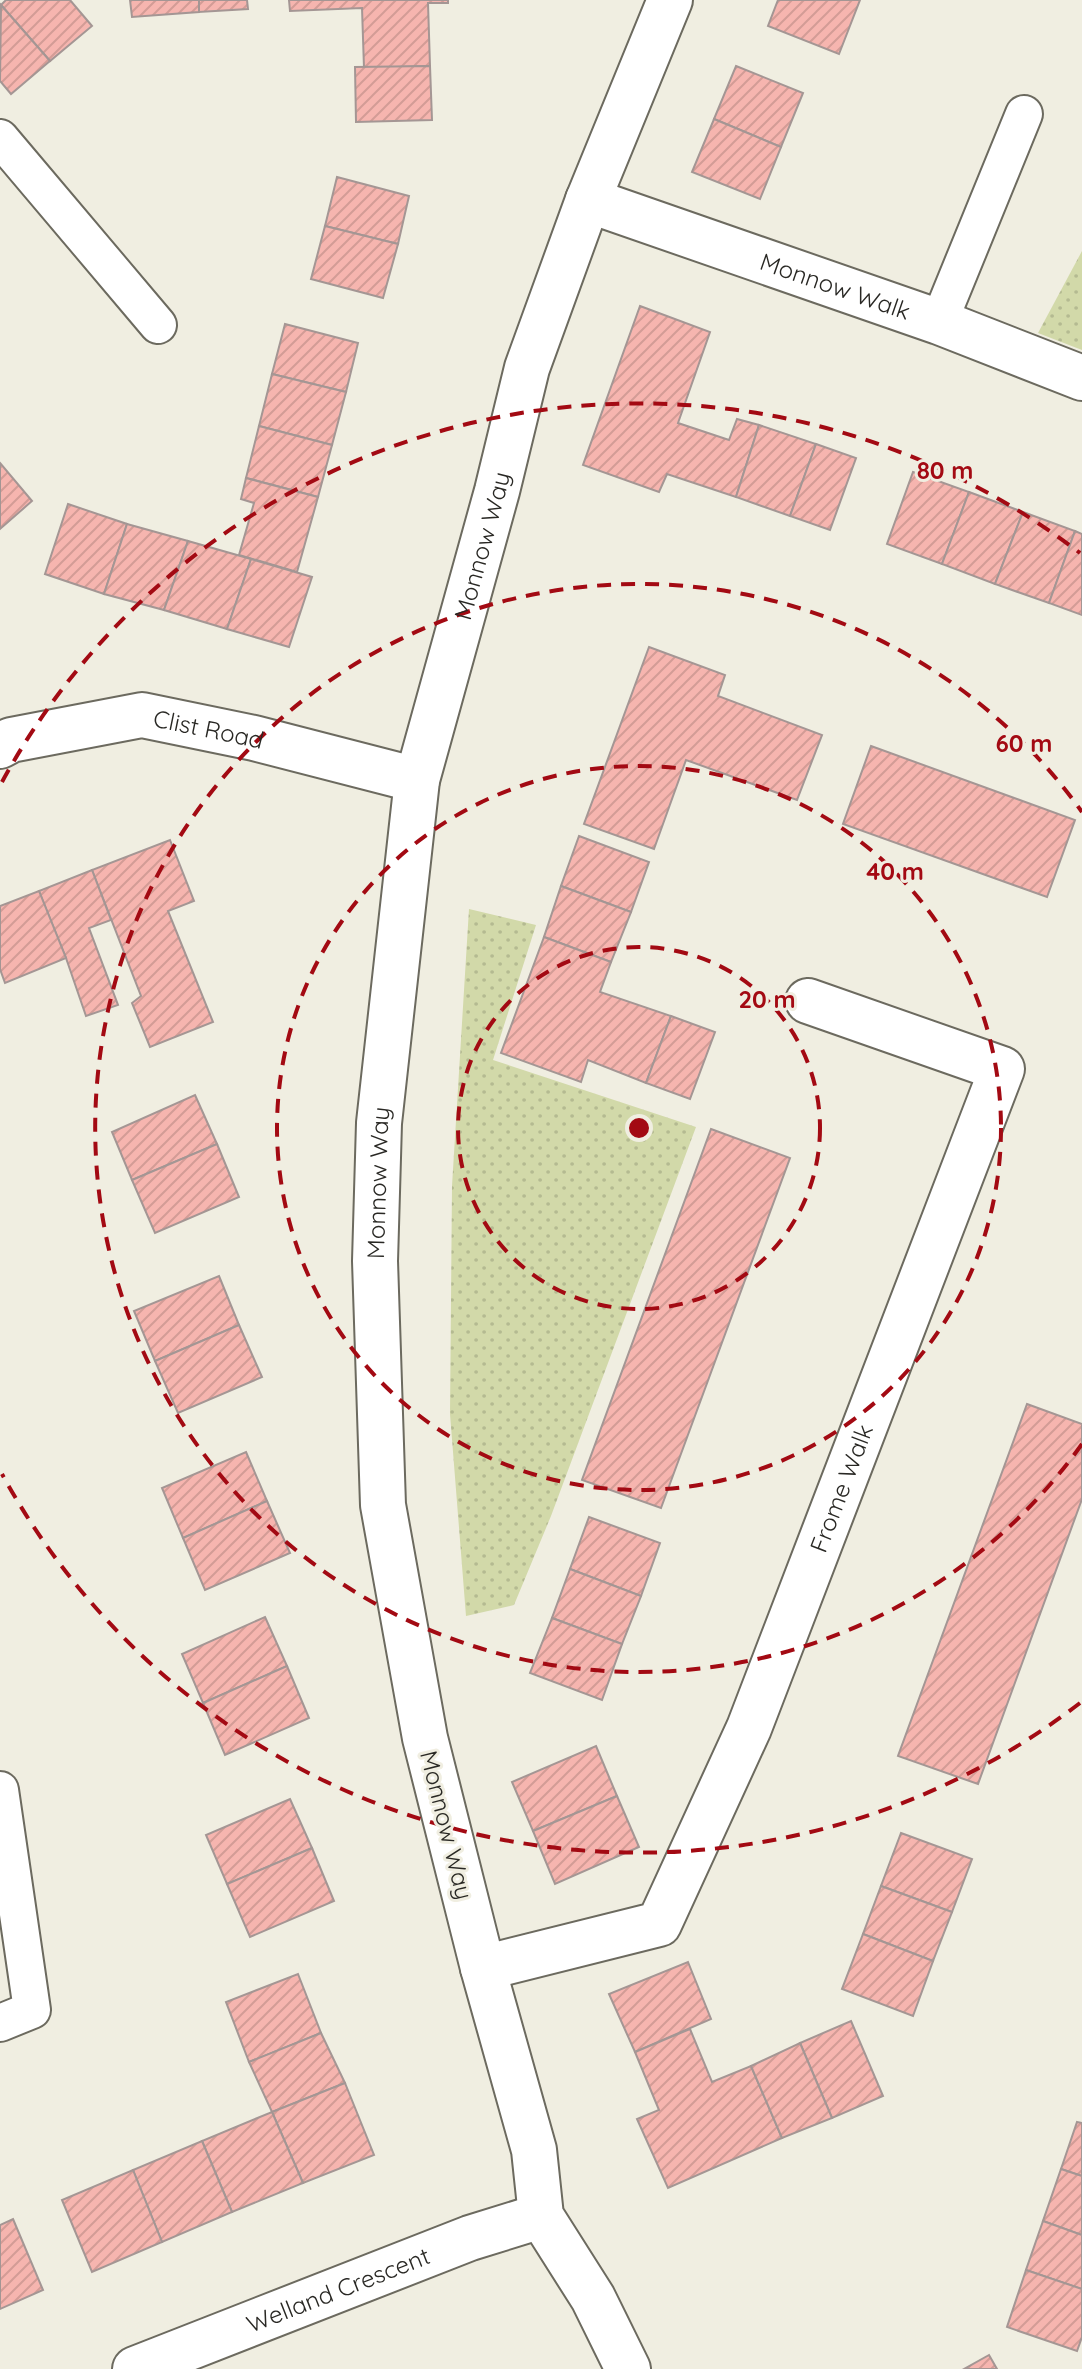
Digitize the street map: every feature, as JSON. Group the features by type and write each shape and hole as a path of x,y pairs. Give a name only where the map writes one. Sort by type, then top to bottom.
{"street":[{"name":"Monnow Way","path":"628,2369 593,2298 541,2216 534,2150 483,1968 425,1738 383,1505 375,1261 379,1123 417,780 497,491 527,368 588,200 670,0"},
{"name":"Monnow Walk","path":"588,200 939,322 1082,378"},
{"name":"Clist Road","path":"0,746 11,740 142,715 254,738 417,780"},
{"name":"Frome Walk","path":"483,1968 659,1924 749,1728 1002,1069 808,1001"},
{"name":"Welland Crescent","path":"135,2369 470,2238 541,2216"}],"lane":[{"path":"939,322 1024,114"},
{"path":"0,138 158,325"},
{"path":"0,1790 32,2010 0,2023"}],"green space":[{"path":"1082,251 1082,350 1038,333"},
{"path":"469,909 536,925 493,1060 696,1127 551,1516 514,1605 466,1616 450,1414 452,1186"}],"building":[{"path":"6,0 70,0 92,26 50,61 1,5"},
{"path":"130,0 199,0 199,12 132,17"},
{"path":"199,0 247,0 248,9 199,12"},
{"path":"289,0 448,0 448,3 428,3 430,66 364,68 362,8 290,11"},
{"path":"778,0 860,0 839,54 768,26"},
{"path":"1,5 50,61 11,94 0,81"},
{"path":"430,66 432,120 356,122 355,67"},
{"path":"736,66 803,93 781,147 714,119"},
{"path":"714,119 781,147 760,199 692,172"},
{"path":"337,177 409,196 398,244 325,226"},
{"path":"325,226 398,244 383,298 311,279"},
{"path":"640,306 710,332 678,423 729,440 737,419 759,425 736,497 667,474 659,492 583,465"},
{"path":"285,324 358,343 346,392 272,374"},
{"path":"272,374 346,392 332,445 259,426"},
{"path":"759,425 816,444 790,516 736,497"},
{"path":"259,426 332,445 318,497 246,478"},
{"path":"816,444 856,458 830,530 790,516"},
{"path":"0,463 32,501 0,529"},
{"path":"913,472 969,492 942,564 887,544"},
{"path":"246,478 318,497 297,572 239,555 254,503 241,499"},
{"path":"969,492 1023,512 995,584 942,564"},
{"path":"68,504 127,524 104,594 45,574"},
{"path":"1023,512 1075,531 1049,603 995,584"},
{"path":"127,524 188,541 164,610 104,594"},
{"path":"1075,531 1082,534 1082,615 1049,603"},
{"path":"188,541 251,559 227,629 164,610"},
{"path":"251,559 312,577 289,647 227,629"},
{"path":"649,647 725,675 718,696 822,735 797,800 686,760 654,849 584,824"},
{"path":"871,746 1075,820 1047,897 843,824"},
{"path":"579,836 649,862 631,912 561,886"},
{"path":"170,840 194,901 168,911 213,1022 150,1047 132,1003 141,996 92,870"},
{"path":"92,870 111,920 89,928 118,1005 86,1016 39,891"},
{"path":"561,886 631,912 611,962 544,937"},
{"path":"39,891 66,958 5,983 0,969 0,906"},
{"path":"544,937 611,962 600,992 671,1016 646,1083 588,1060 581,1082 501,1053"},
{"path":"671,1016 715,1032 690,1099 646,1083"},
{"path":"195,1095 217,1144 132,1180 112,1132"},
{"path":"711,1129 790,1158 661,1508 582,1480"},
{"path":"217,1144 239,1197 155,1233 132,1180"},
{"path":"219,1276 239,1325 155,1361 134,1311"},
{"path":"239,1325 262,1377 178,1413 155,1361"},
{"path":"1027,1404 1082,1424 1082,1499 978,1784 898,1756"},
{"path":"246,1452 267,1501 183,1538 162,1488"},
{"path":"267,1501 290,1553 205,1590 183,1538"},
{"path":"589,1517 660,1543 641,1596 570,1569"},
{"path":"570,1569 641,1596 622,1644 552,1618"},
{"path":"265,1617 287,1666 203,1703 182,1654"},
{"path":"552,1618 622,1644 602,1700 530,1673"},
{"path":"287,1666 309,1718 225,1755 203,1703"},
{"path":"596,1746 617,1796 533,1831 512,1782"},
{"path":"617,1796 639,1847 555,1884 533,1831"},
{"path":"290,1799 312,1848 227,1884 206,1835"},
{"path":"901,1833 972,1859 952,1912 881,1886"},
{"path":"312,1848 334,1901 250,1937 227,1884"},
{"path":"881,1886 952,1912 933,1961 863,1934"},
{"path":"863,1934 933,1961 913,2016 842,1989"},
{"path":"688,1962 711,2019 635,2052 609,1994"},
{"path":"298,1974 321,2033 249,2062 226,2002"},
{"path":"851,2021 883,2096 832,2118 800,2043"},
{"path":"690,2029 712,2082 751,2066 782,2138 668,2188 637,2119 659,2110 635,2052"},
{"path":"321,2033 345,2083 272,2112 249,2062"},
{"path":"800,2043 832,2118 782,2138 751,2066"},
{"path":"345,2083 374,2155 303,2183 272,2112"},
{"path":"272,2112 303,2183 232,2212 202,2141"},
{"path":"1077,2122 1082,2123 1082,2176 1061,2169"},
{"path":"202,2141 232,2212 162,2242 133,2170"},
{"path":"1061,2169 1082,2176 1082,2235 1043,2221"},
{"path":"133,2170 162,2242 92,2272 62,2200"},
{"path":"13,2219 43,2290 0,2309 0,2225"},
{"path":"1043,2221 1082,2235 1082,2289 1026,2270"},
{"path":"1026,2270 1082,2289 1082,2337 1077,2351 1007,2327"},
{"path":"989,2355 997,2369 964,2369"}]}
